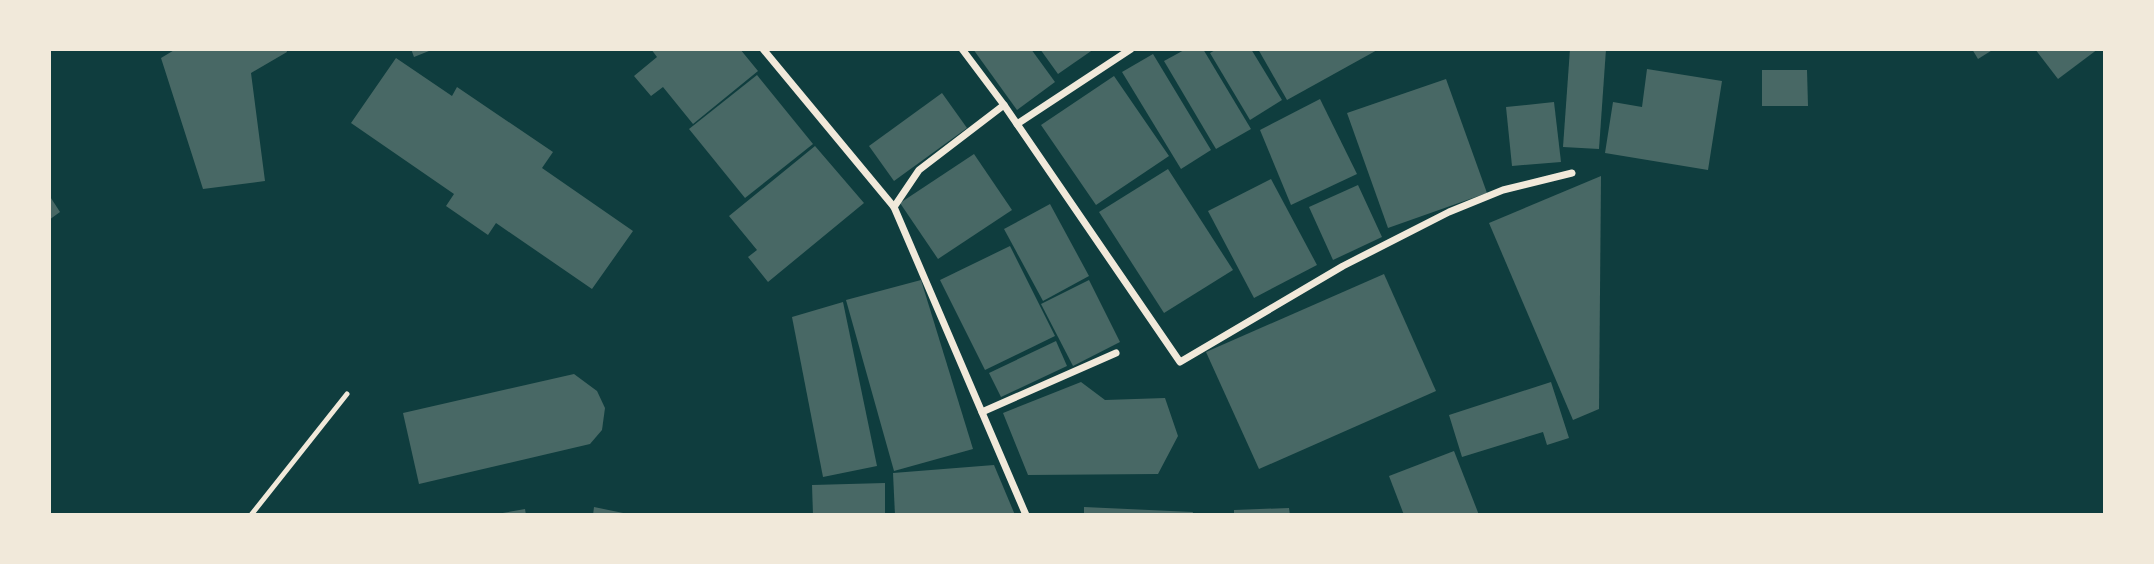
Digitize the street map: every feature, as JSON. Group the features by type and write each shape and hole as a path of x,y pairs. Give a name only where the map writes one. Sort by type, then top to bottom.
{"street":[{"path":"763,49 894,206 1026,515"},
{"path":"962,49 1004,104 1180,362 1343,266 1449,212 1503,190 1572,173"},
{"path":"1017,124 1131,49"},
{"path":"894,206 919,170 1004,104"},
{"path":"982,412 1116,353"}],"lane":[{"path":"251,515 346,394"}],"building":[{"path":"176,49 286,49 287,52 251,73 265,181 203,189 161,58"},
{"path":"411,49 434,49 414,57"},
{"path":"651,49 740,49 758,71 693,124 663,87 651,96 634,76 657,57"},
{"path":"973,49 1031,49 1055,82 1017,110"},
{"path":"1040,49 1094,49 1058,74"},
{"path":"1186,49 1203,49 1251,129 1216,149 1164,61"},
{"path":"1217,49 1251,49 1282,100 1250,120 1210,53"},
{"path":"1258,49 1379,49 1287,100"},
{"path":"1570,49 1606,49 1599,149 1563,147"},
{"path":"1972,49 1994,49 1978,59"},
{"path":"2035,49 2098,49 2058,79"},
{"path":"1153,54 1211,150 1181,169 1122,72"},
{"path":"396,58 452,96 457,87 553,152 542,168 633,231 592,289 496,223 488,235 446,206 454,194 351,123"},
{"path":"1647,69 1722,81 1708,170 1605,153 1613,102 1642,107"},
{"path":"1762,70 1807,70 1808,106 1762,106"},
{"path":"757,75 813,144 745,198 689,129"},
{"path":"1114,76 1169,156 1096,205 1041,125"},
{"path":"1446,79 1487,193 1388,228 1347,113"},
{"path":"942,93 967,128 894,181 869,146"},
{"path":"1320,99 1357,174 1291,205 1260,130"},
{"path":"1554,102 1561,162 1512,166 1506,107"},
{"path":"815,146 864,203 768,282 748,257 757,250 729,216"},
{"path":"974,154 1012,210 938,259 900,203"},
{"path":"1168,169 1233,270 1164,313 1099,212"},
{"path":"1601,176 1599,409 1573,420 1489,223"},
{"path":"1271,179 1317,265 1254,298 1208,211"},
{"path":"1358,185 1382,237 1333,260 1309,207"},
{"path":"49,195 60,212 49,220"},
{"path":"1050,204 1089,276 1043,301 1004,229"},
{"path":"1010,246 1055,336 985,370 940,280"},
{"path":"1384,274 1436,391 1259,469 1206,352"},
{"path":"921,280 973,449 894,471 846,300"},
{"path":"1089,280 1120,342 1073,366 1041,304"},
{"path":"843,302 877,466 823,477 792,317"},
{"path":"1056,341 1067,366 1001,397 989,373"},
{"path":"574,374 597,391 605,408 602,430 590,444 419,484 403,413"},
{"path":"1081,382 1105,400 1165,398 1178,436 1158,474 1028,475 1003,413"},
{"path":"1551,382 1569,438 1547,445 1543,432 1462,457 1449,415"},
{"path":"1454,451 1479,515 1404,515 1389,476"},
{"path":"994,465 1015,515 895,515 893,473"},
{"path":"885,483 885,515 813,515 812,485"},
{"path":"594,507 628,514 628,515 593,515"},
{"path":"1084,507 1193,512 1192,515 1084,515"},
{"path":"1289,508 1290,515 1234,515 1234,510"},
{"path":"525,509 526,515 497,515 497,514"}]}
